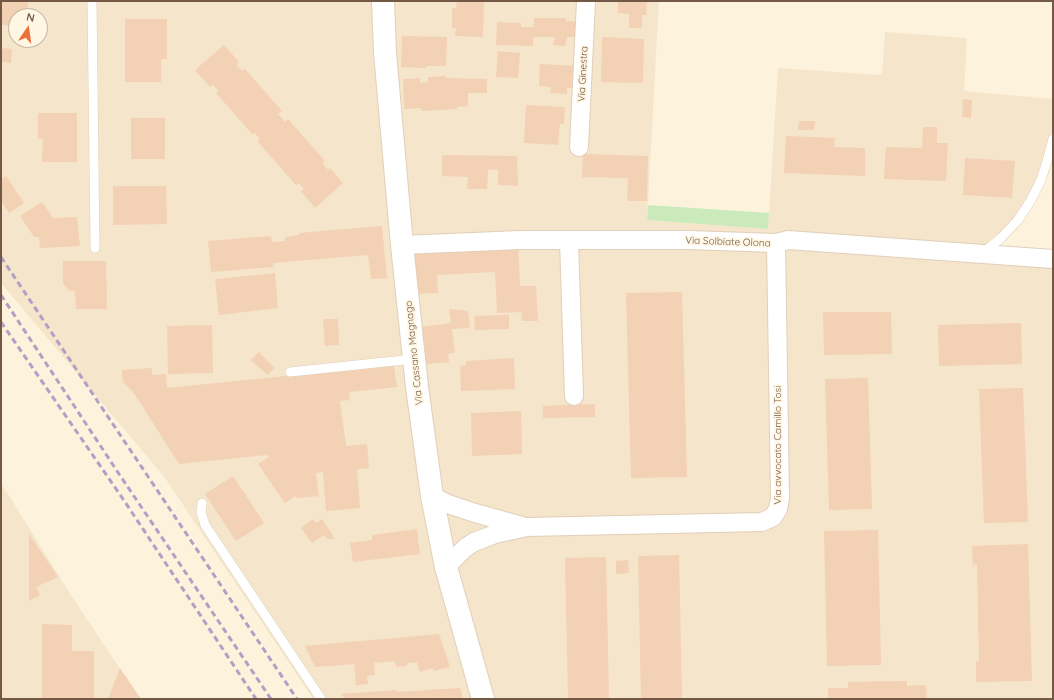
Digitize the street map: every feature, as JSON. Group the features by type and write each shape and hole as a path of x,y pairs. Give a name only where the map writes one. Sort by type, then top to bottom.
{"street":[{"name":"Via Cassano Magnago","path":"383,1 387,76 402,245 414,359 432,496 446,567 483,699"},
{"name":"Via Ginestra","path":"580,146 586,1"},
{"name":"Via Solbiate Olona","path":"402,245 520,240 689,240 776,243 788,240 1053,259"},
{"path":"569,240 574,396"},
{"name":"Via avvocato Camillo Tosi","path":"446,567 465,548 474,542 495,534 527,527 762,522 773,517 778,509 780,498 776,243"},
{"name":"Via avvocato Camillo Tosi","path":"432,496 448,504 490,518 527,527"}],"lane":[{"path":"92,1 95,248"},
{"path":"982,254 1018,220 1031,200 1046,165 1053,140"},
{"path":"290,372 414,359"},
{"path":"202,503 201,512 205,525 321,699"}],"shaded area":[{"path":"1,1 659,1 647,220 768,229 778,68 882,75 885,32 967,38 964,91 1053,99 1053,154 1021,223 995,250 1053,254 1053,699 313,699 165,478 1,283"},
{"path":"1,483 69,592 140,699 1,699"}],"green space":[{"path":"648,205 769,213 768,229 647,220"}],"building":[{"path":"457,1 484,1 483,37 455,36 456,28 452,28 452,8 456,8"},
{"path":"618,1 647,1 646,15 642,15 642,28 629,28 629,14 618,13"},
{"path":"1,2 28,2 28,8 8,8 8,25 1,25"},
{"path":"534,18 566,18 566,21 581,22 580,37 567,37 565,46 553,45 555,37 533,37 533,46 496,45 497,22 521,23 521,27 534,27"},
{"path":"125,19 167,19 167,59 161,59 161,82 125,82"},
{"path":"402,36 447,37 446,66 426,66 426,68 401,67"},
{"path":"602,37 644,39 643,83 601,82"},
{"path":"224,45 239,62 236,65 242,71 245,69 282,111 278,114 285,122 288,119 325,161 322,163 328,170 330,168 343,183 315,208 301,191 304,189 299,183 296,185 258,142 260,139 255,133 253,135 216,93 219,91 213,85 210,87 195,70"},
{"path":"1,48 12,49 11,63 1,62"},
{"path":"498,51 520,53 518,78 496,77"},
{"path":"540,64 579,66 578,88 567,88 567,94 550,93 551,87 539,86"},
{"path":"446,76 446,78 487,79 487,93 468,93 468,106 457,107 457,109 421,111 421,108 404,109 403,79 420,78 420,83 428,82 428,77"},
{"path":"963,99 972,100 971,118 962,117"},
{"path":"526,105 565,107 564,124 560,124 558,145 524,143"},
{"path":"38,113 77,113 77,162 42,162 43,139 38,139"},
{"path":"131,118 165,118 165,159 131,159"},
{"path":"799,121 815,121 814,130 798,130"},
{"path":"923,127 937,127 937,143 948,143 946,181 884,179 886,147 922,148"},
{"path":"786,136 835,138 834,147 865,148 865,176 784,173"},
{"path":"583,154 648,156 647,201 627,201 628,178 582,177"},
{"path":"442,155 517,156 518,186 498,185 498,169 488,170 487,189 467,189 468,177 442,176"},
{"path":"965,158 1015,161 1012,198 963,195"},
{"path":"6,176 24,203 9,213 1,201 1,180"},
{"path":"113,186 166,186 167,224 113,225"},
{"path":"42,202 53,218 77,217 80,246 40,248 39,237 34,237 20,216"},
{"path":"382,226 387,278 371,279 368,255 273,263 274,267 211,272 208,241 271,236 272,242 285,241 285,237 299,235 299,233"},
{"path":"518,244 520,286 536,286 538,321 522,321 521,312 497,313 495,272 437,275 438,293 415,294 413,250"},
{"path":"63,261 106,261 107,309 76,309 75,291 69,291 63,283"},
{"path":"275,273 278,308 219,315 215,279"},
{"path":"682,292 687,477 631,478 626,293"},
{"path":"449,309 468,311 470,328 452,329 455,352 448,354 449,362 427,364 421,327 451,323"},
{"path":"823,312 891,312 892,354 824,355"},
{"path":"509,315 509,329 475,330 474,316"},
{"path":"323,319 338,319 339,345 325,346"},
{"path":"1021,323 1022,364 939,366 938,325"},
{"path":"212,325 213,373 168,374 167,326"},
{"path":"259,352 275,368 267,375 251,360"},
{"path":"514,358 515,389 461,391 460,366 466,365 466,361"},
{"path":"394,365 397,387 349,392 350,400 340,401 346,446 367,444 369,468 357,469 360,508 326,511 323,472 316,473 319,496 296,498 295,496 285,503 258,464 269,457 267,455 179,464 133,392 123,382 122,370 152,368 152,375 166,374 167,388"},
{"path":"868,378 872,509 829,510 825,379"},
{"path":"1023,388 1028,522 984,523 979,389"},
{"path":"595,404 595,417 543,418 543,406"},
{"path":"521,411 522,454 472,456 471,413"},
{"path":"233,476 264,523 236,541 205,494"},
{"path":"313,519 316,523 322,519 335,539 327,539 324,535 312,543 301,528"},
{"path":"417,529 420,554 353,562 350,543 372,540 372,535"},
{"path":"878,530 881,665 827,666 824,531"},
{"path":"29,534 58,577 36,587 40,595 29,601"},
{"path":"1028,544 1032,681 976,682 976,661 979,662 977,564 973,565 972,546"},
{"path":"679,555 682,699 641,699 638,556"},
{"path":"606,557 609,699 568,699 565,558"},
{"path":"628,560 629,573 616,574 616,561"},
{"path":"42,624 72,625 72,651 94,651 94,699 42,699"},
{"path":"439,634 450,667 434,671 433,668 420,672 417,662 407,663 407,666 396,667 395,661 374,663 375,675 367,676 368,684 356,685 354,664 315,667 305,646"},
{"path":"120,668 139,696 141,699 108,699"},
{"path":"907,681 907,686 926,685 927,699 828,699 828,688 848,688 848,682"},
{"path":"460,688 463,699 345,699 341,694 396,690 396,692"}],"railway":[{"path":"1,257 297,699"},
{"path":"1,295 119,474 271,699"},
{"path":"1,322 123,499 256,699"}]}
